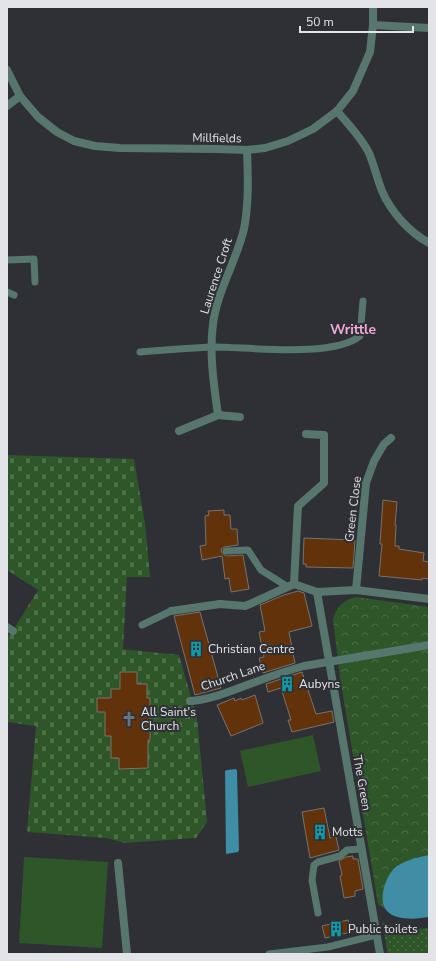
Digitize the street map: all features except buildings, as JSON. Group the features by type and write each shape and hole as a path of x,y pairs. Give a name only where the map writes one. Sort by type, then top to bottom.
{"street":[{"name":"Millfields","path":"7,70 20,96 38,117 57,132 74,141 95,146 120,148 247,150 265,148 288,141 313,129 336,111 353,91 370,52 373,7"},
{"path":"373,25 429,28"},
{"path":"7,106 20,96"},
{"path":"336,111 359,137 368,151 382,191 393,211 409,228 429,244"},
{"name":"Laurence Croft","path":"218,415 213,377 213,324 218,302 236,256 244,229 247,204 247,150"},
{"path":"179,431 218,415 240,417"},
{"path":"291,586 298,506 324,483 324,435 306,434"},
{"name":"Green Close","path":"356,590 366,482 374,461 384,444 391,438"},
{"path":"171,611 220,604 244,606 291,586 317,592 356,590 429,599"},
{"name":"The Green","path":"317,592 380,954"},
{"path":"329,663 429,645"},
{"name":"Church Lane","path":"190,701 216,696 287,670 329,663"},
{"path":"118,863 127,954"}],"lane":[{"path":"7,260 34,259 35,282"},
{"path":"140,352 213,348 294,350 326,348 345,344 354,341 360,336 363,301"},
{"path":"226,551 248,550 261,570 274,579 291,586"},
{"path":"142,625 171,611"},
{"path":"318,913 312,880 314,865 318,862 340,856 347,850 362,849"},
{"path":"269,954 328,947 376,935"}],"green space":[{"path":"7,455 134,459 145,523 150,577 127,577 123,649 179,655 197,718 207,822 196,838 125,843 106,838 27,832 36,726 7,722 7,634 10,635 38,590 7,570"},
{"path":"356,597 429,607 429,855 398,865 384,905 386,910 378,904 340,678 333,620 336,611 344,602"},
{"path":"313,735 321,771 248,787 240,751"},
{"path":"24,857 108,862 102,948 19,943"},
{"path":"382,922 405,928 429,928 429,954 388,954"}],"water":[{"path":"236,769 239,850 238,852 226,854 225,771"},
{"path":"429,855 429,917 401,918 391,914 384,906 383,900 384,887 389,875 397,866 401,864"}],"place":[{"name":"Christian Centre","path":"196,649"},
{"name":"Aubyns","path":"287,684"},
{"name":"All Saint's Church","path":"129,719"},
{"name":"Motts","path":"320,832"},
{"name":"Public toilets","path":"336,929"}],"district":[{"name":"Writtle","path":"353,329"}]}
